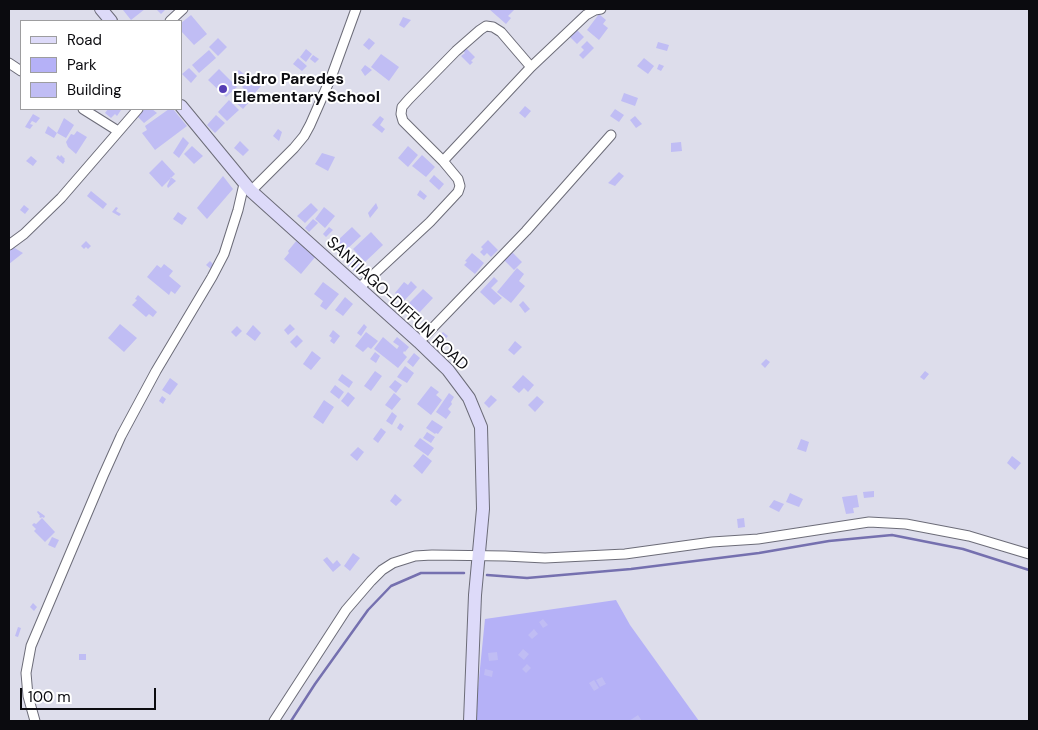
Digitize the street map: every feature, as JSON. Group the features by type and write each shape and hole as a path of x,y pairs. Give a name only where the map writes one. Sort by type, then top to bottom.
{"main road":[{"path":"101,9 110,20"},
{"name":"SANTIAGO-DIFFUN ROAD","path":"182,107 247,187 448,370 469,398 481,427 483,509 475,595 470,721"}],"street":[{"path":"171,20 183,9"},
{"path":"35,721 28,696 26,673 31,646 73,544 121,436 156,371 224,254 247,187 294,148 304,136 332,75 356,9"},
{"path":"443,161 531,67 586,15 601,9"},
{"path":"360,288 430,222 458,192 460,186 458,178 403,121 400,114 402,107 456,51 486,26 493,27 501,32 531,67"},
{"path":"9,63 20,69"},
{"path":"85,110 118,130"},
{"path":"9,245 24,234 61,198 137,110"},
{"path":"418,342 526,231 611,135"},
{"path":"274,721 346,610 371,580 393,563 415,556 545,558 625,554 712,542 758,539 869,522 906,524 969,536 1029,554"}],"green space":[{"path":"616,600 630,625 699,721 476,721 485,619"}],"building":[{"path":"145,9 131,20 123,10"},
{"path":"156,9 166,9 161,14"},
{"path":"489,9 514,10 508,16 511,18 506,24"},
{"path":"599,14 606,20 603,24 608,28 599,40 587,30"},
{"path":"191,15 207,34 194,45 182,32 182,22"},
{"path":"403,17 411,20 404,28 399,25"},
{"path":"577,30 584,37 577,44 570,37"},
{"path":"218,38 227,47 218,56 209,47"},
{"path":"369,38 375,43 369,50 363,45"},
{"path":"587,41 594,48 583,59 579,55 584,50 581,47"},
{"path":"658,42 669,45 667,51 656,48"},
{"path":"466,48 475,57 470,65 461,56 465,53 463,51"},
{"path":"306,49 312,54 306,62 300,57"},
{"path":"209,50 216,58 199,73 192,65"},
{"path":"381,54 399,67 389,81 371,67"},
{"path":"313,55 319,59 315,63 310,59"},
{"path":"298,58 307,66 302,71 293,64"},
{"path":"644,58 654,66 648,74 637,66"},
{"path":"659,64 664,66 661,71 657,69"},
{"path":"365,65 372,70 365,76 361,70"},
{"path":"189,68 197,76 191,83 182,74"},
{"path":"219,69 237,87 226,97 208,80"},
{"path":"239,70 244,74 241,78 236,73"},
{"path":"253,76 262,85 252,96 242,87"},
{"path":"624,93 638,98 635,106 621,101"},
{"path":"243,94 250,101 243,109 235,102"},
{"path":"229,100 239,110 227,121 218,112"},
{"path":"525,106 531,111 525,118 519,113"},
{"path":"615,109 624,115 619,122 610,116"},
{"path":"107,110 121,110 117,116 115,114 111,118 105,113"},
{"path":"144,110 153,110 157,113 144,123 137,116"},
{"path":"168,110 174,110 187,126 155,150 142,133 147,130 145,126"},
{"path":"33,114 40,118 36,123 32,121 30,124 33,125 30,129 25,127"},
{"path":"216,115 225,123 215,133 207,125"},
{"path":"380,116 384,119 380,125 385,129 382,133 372,125"},
{"path":"635,116 642,124 636,128 630,120"},
{"path":"64,118 74,125 66,138 57,133"},
{"path":"48,126 57,133 54,138 45,133"},
{"path":"278,129 282,132 279,141 273,136"},
{"path":"77,131 87,137 76,154 68,147 66,142 71,134 74,135"},
{"path":"183,137 189,143 179,158 173,153"},
{"path":"240,141 249,150 243,156 234,148"},
{"path":"681,142 682,151 671,152 671,143"},
{"path":"192,146 203,156 194,164 184,154"},
{"path":"408,146 418,155 408,167 398,158"},
{"path":"322,153 335,157 328,171 315,164"},
{"path":"58,155 65,159 63,164 56,158"},
{"path":"422,155 435,167 426,177 412,166"},
{"path":"31,156 37,161 33,166 26,161"},
{"path":"162,160 175,174 162,187 149,173"},
{"path":"619,172 624,176 615,186 608,183"},
{"path":"434,175 444,184 439,190 429,181"},
{"path":"223,176 233,189 207,219 197,208"},
{"path":"171,177 176,181 168,188 167,186"},
{"path":"420,190 427,196 424,200 417,195"},
{"path":"91,191 107,204 103,209 87,196"},
{"path":"311,203 318,210 305,223 297,216"},
{"path":"376,203 378,208 370,218 368,213"},
{"path":"24,205 29,209 25,214 20,210"},
{"path":"116,207 118,208 116,211 121,214 119,216 112,212"},
{"path":"324,207 335,216 325,228 315,219"},
{"path":"178,212 187,218 182,225 173,219"},
{"path":"313,219 318,223 309,232 305,228"},
{"path":"329,227 333,230 326,237 323,234"},
{"path":"352,227 361,236 346,250 337,241"},
{"path":"371,232 383,245 365,262 353,249"},
{"path":"297,240 316,256 301,274 284,259"},
{"path":"488,240 498,250 491,257 487,253 484,256 480,252 483,249 481,247"},
{"path":"86,241 91,246 88,249 86,247 84,249 81,246"},
{"path":"13,247 23,253 9,264 9,251"},
{"path":"512,252 522,262 514,270 504,260"},
{"path":"472,253 484,263 475,274 464,265"},
{"path":"352,256 364,264 358,274 347,265"},
{"path":"210,261 215,266 212,270 206,265"},
{"path":"164,264 173,271 169,276 181,286 175,294 171,291 169,295 147,277 157,265 161,268"},
{"path":"517,268 524,274 519,281 525,286 511,303 497,292"},
{"path":"494,277 498,281 491,288 502,298 494,305 480,292"},
{"path":"411,281 417,287 404,301 395,293 404,282 408,285"},
{"path":"323,282 339,294 326,310 320,306 323,301 314,294"},
{"path":"423,289 433,298 419,313 408,304"},
{"path":"138,295 157,312 153,317 149,314 146,317 132,305 137,300 135,299"},
{"path":"345,297 353,304 343,316 335,310"},
{"path":"523,301 530,309 525,313 519,305"},
{"path":"120,324 137,338 124,352 108,338"},
{"path":"290,324 295,329 288,335 284,330"},
{"path":"364,324 367,327 361,336 357,333"},
{"path":"253,325 261,333 255,341 246,334"},
{"path":"237,326 242,331 236,337 231,332"},
{"path":"333,330 340,336 334,344 330,341 332,338 329,336"},
{"path":"366,332 378,341 371,349 368,347 363,352 355,346"},
{"path":"443,332 448,336 443,342 438,337"},
{"path":"297,335 303,341 296,348 290,342"},
{"path":"383,337 397,349 399,346 393,342 397,337 409,347 403,353 407,357 398,368 374,349"},
{"path":"515,341 522,347 514,355 508,350"},
{"path":"312,351 321,358 311,370 303,364"},
{"path":"375,352 380,356 376,363 370,359"},
{"path":"414,353 420,358 413,367 407,362"},
{"path":"766,359 770,362 765,368 761,364"},
{"path":"405,366 414,373 407,383 397,377"},
{"path":"375,371 382,376 371,391 364,386"},
{"path":"925,371 929,374 924,380 920,377"},
{"path":"342,374 353,382 349,388 338,380"},
{"path":"523,375 534,385 528,392 524,388 519,393 512,387"},
{"path":"170,378 178,384 170,395 162,390"},
{"path":"395,380 402,385 396,393 389,387"},
{"path":"335,385 344,392 339,399 330,392"},
{"path":"431,386 439,392 436,395 442,400 431,415 417,404"},
{"path":"348,392 355,398 348,407 341,401"},
{"path":"394,393 401,399 392,410 385,405"},
{"path":"449,393 454,397 448,409 451,412 446,419 436,412"},
{"path":"491,395 497,400 489,408 484,403"},
{"path":"162,396 166,399 163,404 159,401"},
{"path":"537,396 544,402 535,412 528,405"},
{"path":"324,400 334,407 323,424 313,417"},
{"path":"392,412 397,416 392,425 386,421"},
{"path":"432,420 443,427 438,434 426,428"},
{"path":"400,423 404,426 401,431 397,428"},
{"path":"381,428 386,432 378,443 373,439"},
{"path":"427,432 435,437 431,443 423,438"},
{"path":"420,438 434,448 428,456 414,446"},
{"path":"801,439 809,442 806,452 797,449"},
{"path":"358,447 364,452 357,461 350,455"},
{"path":"423,454 432,461 422,474 413,466"},
{"path":"1012,456 1021,463 1015,470 1007,463"},
{"path":"874,491 874,497 864,498 863,492"},
{"path":"790,493 803,499 799,507 786,502"},
{"path":"395,494 402,500 396,506 390,501"},
{"path":"857,495 859,507 853,508 854,513 846,514 842,497"},
{"path":"774,500 784,504 779,512 769,507"},
{"path":"38,511 45,516 44,518 39,517"},
{"path":"42,518 55,532 45,542 34,531 36,529 32,525"},
{"path":"744,518 745,527 738,528 737,519"},
{"path":"52,537 59,540 55,548 48,545"},
{"path":"353,553 360,558 350,571 344,566"},
{"path":"327,557 333,564 337,560 341,565 333,572 323,560"},
{"path":"33,603 37,607 34,611 30,607"},
{"path":"543,619 548,625 543,628 539,622"},
{"path":"18,627 21,628 18,637 15,636"},
{"path":"534,629 538,634 532,639 528,635"},
{"path":"523,649 529,654 524,660 518,655"},
{"path":"497,652 498,660 489,661 488,653"},
{"path":"79,654 86,654 86,660 79,660"},
{"path":"527,664 531,668 526,673 522,669"},
{"path":"485,669 493,671 492,677 484,675"},
{"path":"602,677 606,684 600,687 596,680"},
{"path":"594,680 599,688 594,691 589,683"},
{"path":"638,715 642,721 629,721"}],"waterway":[{"path":"487,575 527,578 631,569 759,553 829,541 892,535 963,549 1029,570"},
{"path":"291,721 368,610 391,586 421,573 464,573"}],"place":[{"name":"Isidro Paredes Elementary School","path":"223,89"}]}
